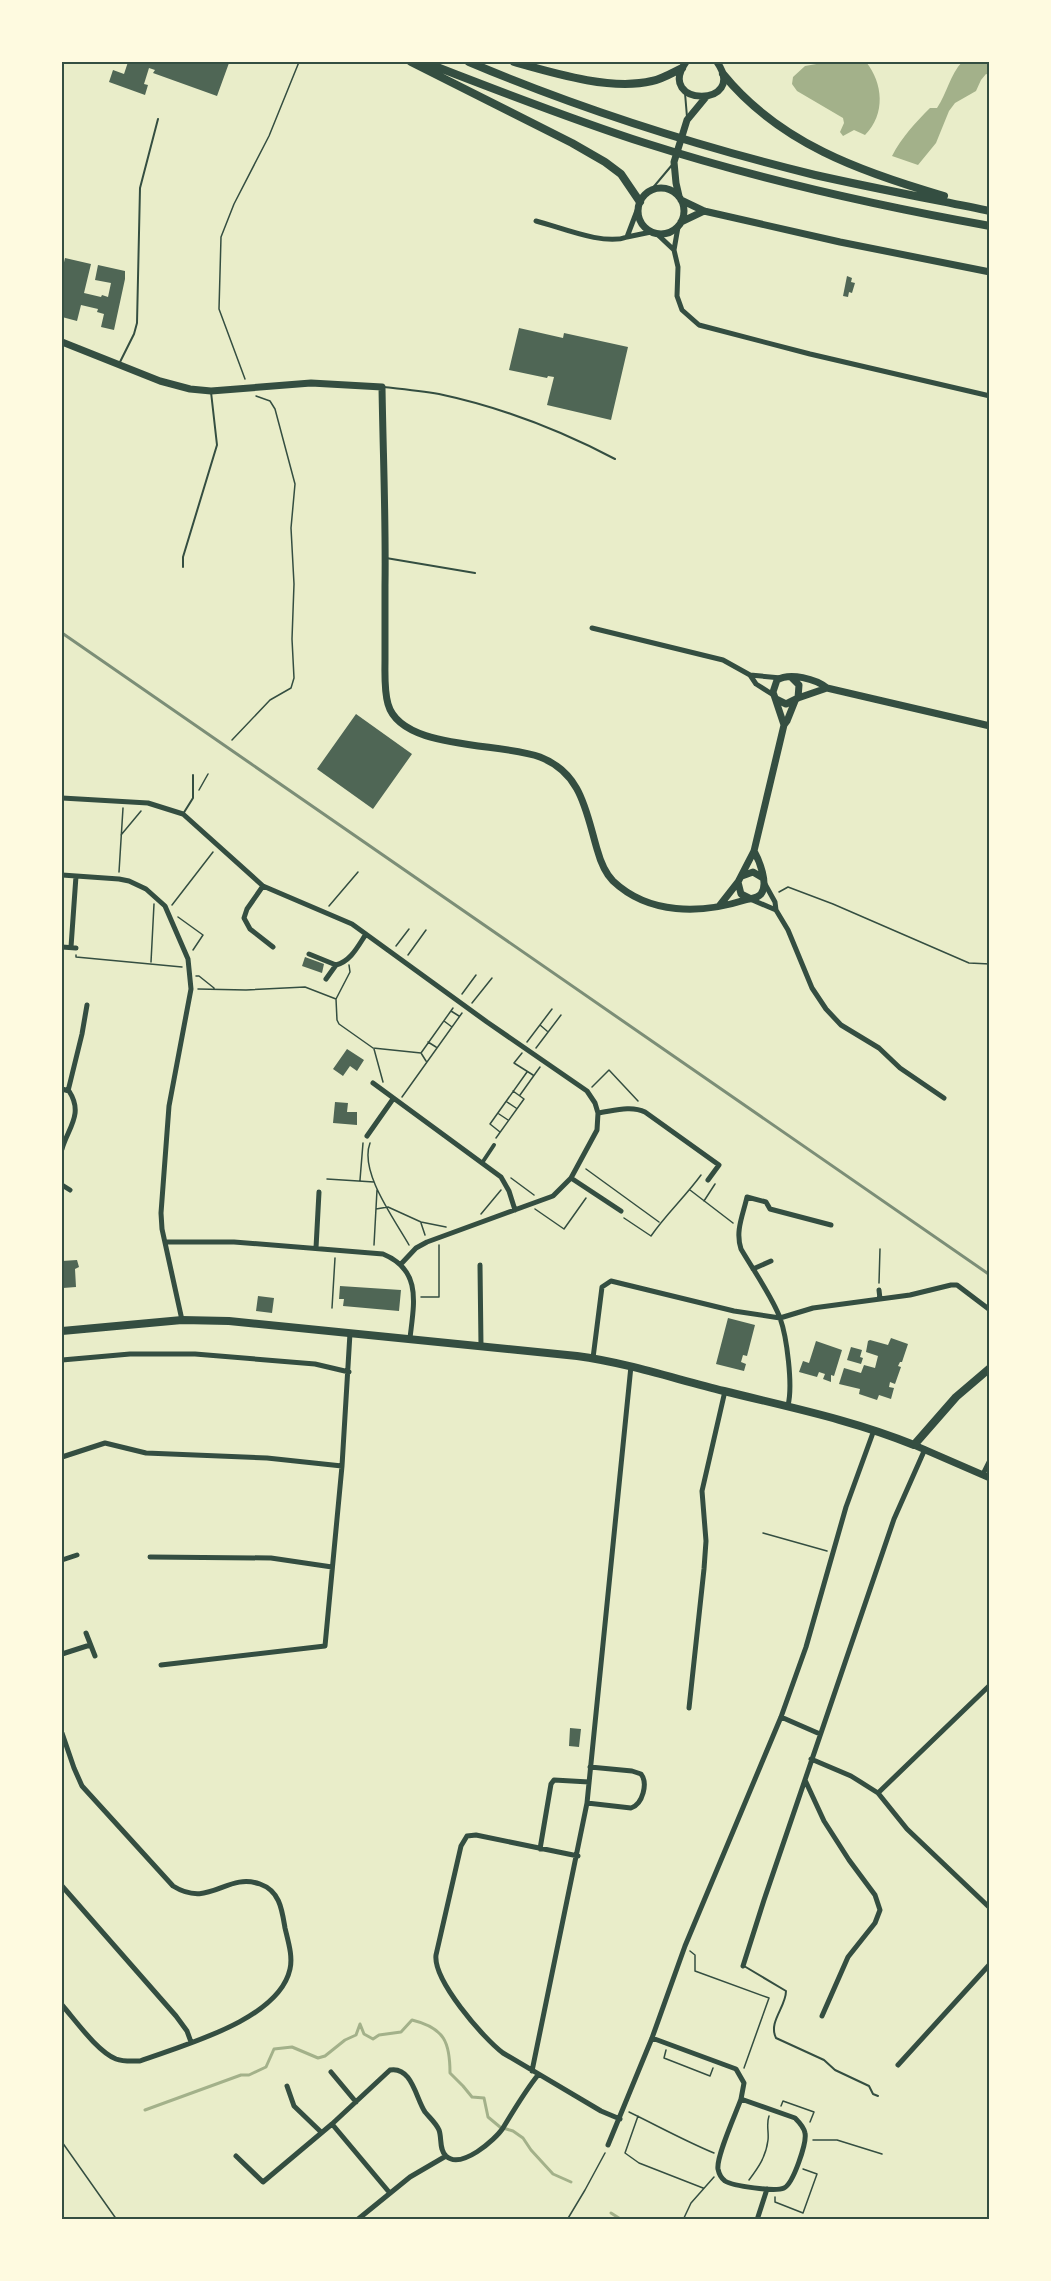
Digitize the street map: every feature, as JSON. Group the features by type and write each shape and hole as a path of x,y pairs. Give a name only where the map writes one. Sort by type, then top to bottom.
{"highway":[{"path":"411,62 605,162 621,174 639,205"},
{"path":"424,62 560,114 707,161 811,190 910,212 990,226"},
{"path":"469,62 582,106 712,147 815,175 990,210"},
{"path":"514,62 589,80 628,84 652,81 684,65"},
{"path":"723,74 738,92 760,111 809,146 843,163 895,182 990,210"}],"main road":[{"path":"62,1331 182,1320 252,1323 593,1358 788,1405 874,1430 914,1445 933,1420 990,1368"}],"street":[{"path":"717,62 723,74 723,80 717,91 706,97 687,120 674,162 676,183 684,211 674,250 678,267 677,296 680,306 689,318 699,325 820,357 990,396"},
{"path":"684,65 681,81 683,87 693,96 706,97"},
{"path":"627,237 639,205 651,190 666,189 704,211 840,242 990,272"},
{"path":"639,205 640,221 674,250"},
{"path":"536,221 602,239 620,240 654,233 668,233 704,211"},
{"path":"62,342 176,386 211,391 311,383 382,387 386,558 385,680 388,705 394,717 408,729 425,736 541,757 567,775 582,794 600,860 611,880 643,901 673,909 692,911 730,905 761,895 764,881"},
{"path":"592,628 710,656 723,660 750,675 790,677 820,682 827,688 990,726"},
{"path":"750,675 756,684 786,704 827,688"},
{"path":"720,905 739,880 754,851 784,725 796,700 799,685 790,677"},
{"path":"781,678 774,684 775,697 784,725"},
{"path":"62,798 148,803 183,814 263,886 352,924 467,1008 587,1091 598,1113 597,1130 580,1165 553,1196 428,1242 412,1251 401,1264"},
{"path":"754,851 764,881 775,902 776,910 788,930 812,988 826,1009 841,1025 879,1048 900,1068 944,1098"},
{"path":"739,880 750,872 757,873 764,881"},
{"path":"62,875 119,879 139,884 154,894 167,908 188,959 191,989 169,1106 161,1213 182,1320"},
{"path":"62,947 74,948 76,876"},
{"path":"739,880 741,894 776,910"},
{"path":"263,886 247,909 244,918 250,929 273,947"},
{"path":"326,980 336,965 346,961 366,934"},
{"path":"309,954 336,965"},
{"path":"62,1149 76,1108 75,1100 65,1090 82,1034 87,1005"},
{"path":"373,1083 501,1177 506,1184 515,1210"},
{"path":"366,1135 393,1099"},
{"path":"598,1113 639,1109 719,1165 708,1180"},
{"path":"482,1163 494,1145"},
{"path":"571,1178 621,1211"},
{"path":"62,1185 70,1190"},
{"path":"316,1248 319,1192"},
{"path":"788,1405 790,1398 788,1363 780,1318 741,1249 738,1239 739,1227 747,1197 766,1203 770,1209 831,1225"},
{"path":"165,1242 234,1242 374,1252 393,1258 401,1264 408,1275 414,1298 410,1338"},
{"path":"753,1269 771,1261"},
{"path":"480,1265 482,1346"},
{"path":"593,1358 602,1287 611,1281 734,1311 780,1318 813,1308 910,1295 951,1285 957,1285 990,1310"},
{"path":"879,1290 880,1299"},
{"path":"161,1665 325,1646 342,1466 350,1333"},
{"path":"62,1360 130,1354 195,1354 315,1364 349,1372"},
{"path":"532,2071 578,1856 587,1803 631,1366"},
{"path":"689,1708 704,1569 702,1491 725,1391"},
{"path":"609,2145 652,2038 685,1946 781,1717 806,1647 846,1507 874,1430"},
{"path":"62,1457 105,1443 146,1453 267,1458 342,1466"},
{"path":"914,1445 986,1476 990,1460"},
{"path":"743,1966 894,1519 925,1449"},
{"path":"62,1560 77,1555"},
{"path":"150,1557 271,1558 332,1567"},
{"path":"86,1633 95,1656"},
{"path":"62,1654 90,1645"},
{"path":"878,1793 990,1684"},
{"path":"781,1717 820,1734"},
{"path":"62,1733 64,1749 82,1786 173,1886 193,1895 206,1894 229,1884 248,1881 271,1890 279,1899 290,1955 290,1969 284,1983 274,1997 260,2010 238,2023 140,2061 120,2060 103,2050 62,2005"},
{"path":"812,1759 851,1776 878,1793 907,1829 990,1908"},
{"path":"587,1803 635,1807 641,1800 644,1786 644,1776 637,1772 590,1767"},
{"path":"540,1849 551,1784 554,1780 589,1782"},
{"path":"805,1780 824,1821 875,1895 880,1910 875,1923 848,1957 822,2016"},
{"path":"578,1856 476,1835 465,1839 461,1846 435,1962 446,1983 480,2034 503,2054 601,2111 620,2119"},
{"path":"62,1886 176,2016 187,2031 191,2042"},
{"path":"898,2065 990,1964"},
{"path":"652,2038 735,2069 743,2079 741,2099 720,2156 719,2174 728,2182 745,2186 783,2189 790,2184 805,2139 804,2130 795,2118 741,2099"},
{"path":"236,2156 263,2182 332,2124 390,2070 400,2071 409,2080 424,2110 438,2128 446,2156 452,2159 464,2158 486,2146 498,2136 538,2075"},
{"path":"331,2072 356,2102"},
{"path":"287,2086 294,2106 321,2133"},
{"path":"332,2124 389,2192"},
{"path":"357,2220 389,2192 446,2156"},
{"path":"757,2220 767,2189"}],"lane":[{"path":"683,87 687,120"},
{"path":"118,364 134,334 137,323 140,188 158,119"},
{"path":"651,190 674,162"},
{"path":"382,387 438,394 492,408 566,435 615,459"},
{"path":"183,567 183,557 217,445 211,391"},
{"path":"386,558 475,573"},
{"path":"183,814 193,798 193,775"},
{"path":"743,1966 786,1991 786,1997 774,2026 776,2038 824,2061 845,2076 869,2086 873,2094 878,2096"}],"path":[{"path":"232,740 270,700 291,688 294,678 292,639 294,584 291,528 295,484 275,409 265,398 250,395 219,309 221,237 234,204 269,136 299,62"},
{"path":"193,798 208,774"},
{"path":"119,879 123,802"},
{"path":"121,836 148,803"},
{"path":"167,908 217,846"},
{"path":"325,912 358,872"},
{"path":"771,895 788,887 969,963 990,964"},
{"path":"151,963 154,894"},
{"path":"177,916 203,935 188,959"},
{"path":"392,952 409,929"},
{"path":"404,960 426,930"},
{"path":"74,948 76,957 190,968"},
{"path":"346,961 350,966 350,972 336,999 339,1024 373,1048 421,1053"},
{"path":"421,1053 476,975"},
{"path":"191,976 199,976 215,989"},
{"path":"399,1103 460,1017 492,978"},
{"path":"191,989 246,990 305,987 336,999"},
{"path":"533,1076 514,1063 552,1009"},
{"path":"451,1011 460,1017"},
{"path":"531,1053 561,1015"},
{"path":"444,1021 453,1027"},
{"path":"540,1025 548,1031"},
{"path":"428,1042 437,1048"},
{"path":"373,1048 383,1073 384,1092"},
{"path":"421,1053 427,1062"},
{"path":"519,1096 544,1061"},
{"path":"587,1091 609,1070 638,1100 639,1109"},
{"path":"500,1132 490,1124 527,1071"},
{"path":"522,1078 529,1082"},
{"path":"518,1085 524,1089"},
{"path":"494,1145 492,1144 524,1099 513,1091"},
{"path":"506,1101 516,1109"},
{"path":"498,1113 508,1120"},
{"path":"360,1181 366,1135"},
{"path":"374,1252 377,1190 368,1150 375,1136"},
{"path":"580,1165 660,1222"},
{"path":"621,1211 619,1215 651,1236 660,1222 701,1175"},
{"path":"501,1177 511,1178 542,1201"},
{"path":"327,1179 375,1182"},
{"path":"471,1227 506,1184"},
{"path":"704,1201 715,1185"},
{"path":"377,1190 412,1251"},
{"path":"690,1190 739,1227"},
{"path":"530,1205 564,1229 591,1192"},
{"path":"376,1209 388,1207 421,1222 461,1230"},
{"path":"421,1222 428,1242"},
{"path":"414,1298 439,1297 439,1238"},
{"path":"879,1290 880,1249"},
{"path":"332,1308 336,1250"},
{"path":"763,1533 833,1553"},
{"path":"685,1946 695,1955 695,1971 769,1998 743,2070"},
{"path":"669,2044 663,2058 710,2076 716,2061"},
{"path":"624,2109 691,2145 720,2156"},
{"path":"745,2186 762,2161 768,2139 767,2123 771,2109"},
{"path":"638,2116 625,2153 639,2163 703,2188"},
{"path":"805,2139 837,2140 882,2154"},
{"path":"62,2142 117,2220"},
{"path":"567,2220 609,2145"},
{"path":"776,2190 775,2202 803,2213 816,2174 796,2167"},
{"path":"683,2220 691,2202 719,2174"}],"shaded area":[{"path":"828,62 866,62 872,70 879,89 879,108 872,127 865,135 854,130 843,136 840,132 844,123 843,118 797,91 792,84 793,77 805,66"},
{"path":"962,62 987,62 989,75 986,74 981,80 976,91 955,103 949,111 936,143 918,165 892,156 904,136 919,119 930,108 937,108"}],"building":[{"path":"128,62 229,63 217,96 153,73 155,70 149,68 144,84 148,85 145,95 109,82 113,70 124,74"},
{"path":"65,258 91,264 84,293 101,297 102,295 108,297 111,283 95,280 98,265 125,271 114,330 101,327 104,314 97,312 98,309 81,305 77,321 62,317 62,271"},
{"path":"847,276 852,278 851,282 855,283 848,297 843,296"},
{"path":"519,328 563,338 564,333 628,347 611,420 547,405 554,377 548,376 547,378 509,370"},
{"path":"356,714 412,754 373,809 317,769"},
{"path":"305,957 324,964 322,973 302,966"},
{"path":"347,1049 364,1060 357,1071 350,1066 343,1076 333,1069"},
{"path":"335,1102 348,1103 347,1112 357,1112 357,1125 333,1123"},
{"path":"77,1260 79,1267 75,1269 76,1287 63,1288 62,1261"},
{"path":"340,1286 401,1290 399,1311 343,1306 344,1299 339,1299"},
{"path":"258,1296 274,1298 272,1313 256,1311"},
{"path":"728,1318 755,1325 747,1356 743,1355 741,1362 746,1364 744,1371 716,1364"},
{"path":"891,1338 908,1344 902,1362 898,1366 901,1367 895,1384 890,1382 889,1387 894,1388 891,1399 879,1395 877,1400 859,1394 860,1389 839,1384 844,1368 861,1373 864,1365 875,1368 878,1356 866,1352 868,1341 888,1345"},
{"path":"816,1341 842,1350 834,1376 831,1375 831,1382 823,1379 825,1374 819,1372 817,1377 799,1372 803,1361 809,1363"},
{"path":"851,1347 862,1350 861,1364 847,1360"},
{"path":"570,1728 581,1729 579,1747 569,1746"}],"waterway":[{"path":"145,2110 241,2075 249,2075 266,2067 274,2049 292,2047 318,2058 325,2056 345,2040 356,2035 360,2024 364,2034 373,2039 379,2035 401,2032 412,2020 439,2032 447,2045 450,2073 472,2097 484,2098 488,2117 500,2127 513,2131 523,2138 553,2174 571,2182"},
{"path":"611,2213 622,2220"}],"railway":[{"path":"62,633 990,1275"}]}
